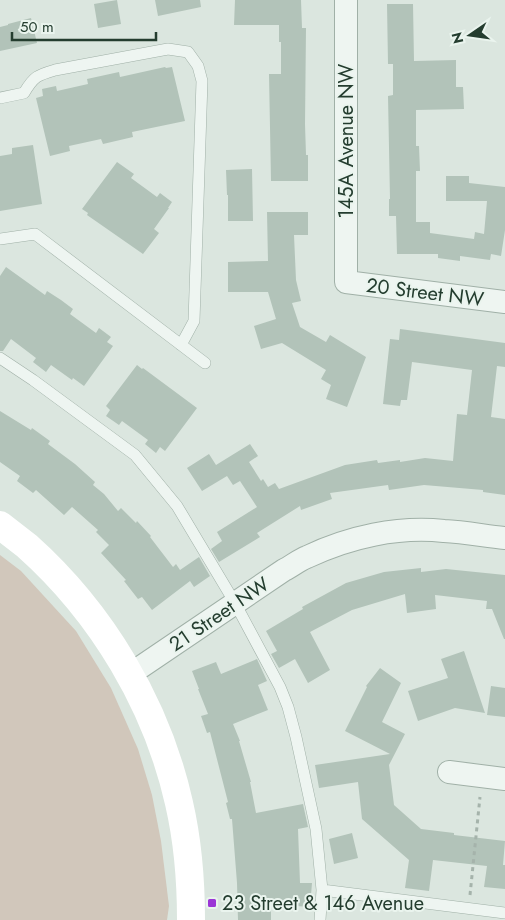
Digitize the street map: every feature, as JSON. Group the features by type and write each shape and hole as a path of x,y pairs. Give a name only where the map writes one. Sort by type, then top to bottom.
{"street":[{"name":"145A Avenue NW","path":"346,0 346,282"},
{"name":"20 Street NW","path":"346,282 505,302"},
{"path":"0,525 27,546 82,605 110,641 130,675 168,761 179,804 191,883 191,920"},
{"name":"21 Street NW","path":"130,675 306,557 327,548 351,540 400,531 443,530 505,538"},
{"path":"450,772 505,779"}],"lane":[{"path":"0,98 24,93 38,75 55,70 168,49 188,52 198,66 202,81 194,321 181,345"},
{"path":"0,239 35,234 205,363"},
{"path":"0,358 135,454 178,506 235,603 280,687 288,707 316,829 322,890 320,920"},
{"path":"322,890 505,913"}],"path":[{"path":"468,908 482,776"}],"shaded area":[{"path":"0,555 21,571 76,631 111,688 138,749 152,795 161,841 169,906 167,920 0,920"}],"building":[{"path":"117,0 121,24 98,28 94,4"},
{"path":"155,0 200,0 201,7 158,16"},
{"path":"235,0 301,0 302,28 306,28 305,124 308,181 271,181 269,74 281,74 279,25 234,25"},
{"path":"387,4 413,4 414,61 456,60 456,87 463,87 464,109 416,110 416,146 419,146 420,171 416,171 416,222 430,222 430,233 474,239 475,232 484,234 487,201 446,201 446,176 469,176 469,183 505,187 505,230 501,256 491,254 490,260 460,256 460,261 438,258 438,254 397,254 396,216 389,216 388,96 393,95 393,64 388,64"},
{"path":"31,18 37,43 0,51 0,27"},
{"path":"172,67 185,121 132,132 133,137 103,144 101,139 69,146 70,151 50,156 36,98 43,96 42,89 56,86 57,91 88,84 87,79 119,72 120,77"},
{"path":"33,145 42,204 0,211 0,156 12,154 12,148"},
{"path":"117,162 134,174 131,178 157,197 160,193 172,202 154,229 159,233 143,254 87,215 88,213 82,209"},
{"path":"252,169 253,221 228,221 226,170"},
{"path":"267,212 308,212 308,235 294,235 296,280 301,301 292,303 300,327 326,342 330,335 366,357 347,407 326,399 331,385 321,379 326,370 282,343 261,349 254,326 276,319 268,292 228,292 228,262 268,261"},
{"path":"6,267 45,295 47,291 61,300 73,309 70,314 96,333 99,328 111,337 107,342 113,346 84,386 51,365 46,372 33,362 36,358 11,339 3,351 0,351 0,276"},
{"path":"400,329 505,343 505,367 497,366 491,417 505,419 505,495 483,492 483,490 424,485 389,490 388,485 330,493 332,499 301,510 300,506 257,533 260,537 219,562 211,549 222,541 217,532 257,507 240,481 233,485 227,476 202,491 187,468 209,454 216,465 250,444 258,456 249,462 261,481 263,479 268,487 275,483 279,489 345,465 377,460 378,463 425,458 453,461 457,414 467,415 472,370 412,362 407,400 401,400 400,406 383,404 390,339 399,340"},
{"path":"137,365 197,408 165,451 160,447 156,453 145,444 148,440 122,421 119,425 106,416 110,410 106,406"},
{"path":"0,411 31,430 32,428 50,441 48,444 95,482 93,485 104,494 118,511 121,508 136,523 137,521 151,536 173,567 176,564 180,570 199,557 210,576 194,587 190,581 152,610 142,597 138,599 124,581 126,580 101,553 109,545 96,532 98,530 72,507 64,515 36,490 33,493 17,481 20,476 0,462"},
{"path":"421,568 421,572 446,569 505,575 505,639 492,609 486,609 487,601 435,595 436,609 407,613 405,594 352,610 310,632 330,670 308,683 295,659 279,668 271,654 277,651 266,631 303,609 302,607 346,583 384,572"},
{"path":"464,651 485,713 455,708 418,721 408,691 448,678 441,659"},
{"path":"257,659 267,681 258,685 268,710 233,724 240,741 251,782 256,813 303,804 308,827 298,829 300,883 312,883 310,907 271,904 271,920 238,920 232,819 230,819 226,803 228,802 210,732 207,733 201,716 208,714 192,671 216,662 221,674"},
{"path":"380,668 401,683 382,722 405,734 389,765 394,805 421,829 505,841 503,865 505,865 505,889 484,887 487,866 433,860 429,891 405,888 409,860 362,819 358,782 319,788 315,765 390,754 345,731 366,686"},
{"path":"491,686 505,688 505,717 487,715"},
{"path":"352,833 358,858 334,864 329,839"}],"place":[{"name":"23 Street & 146 Avenue","path":"212,903"}]}
